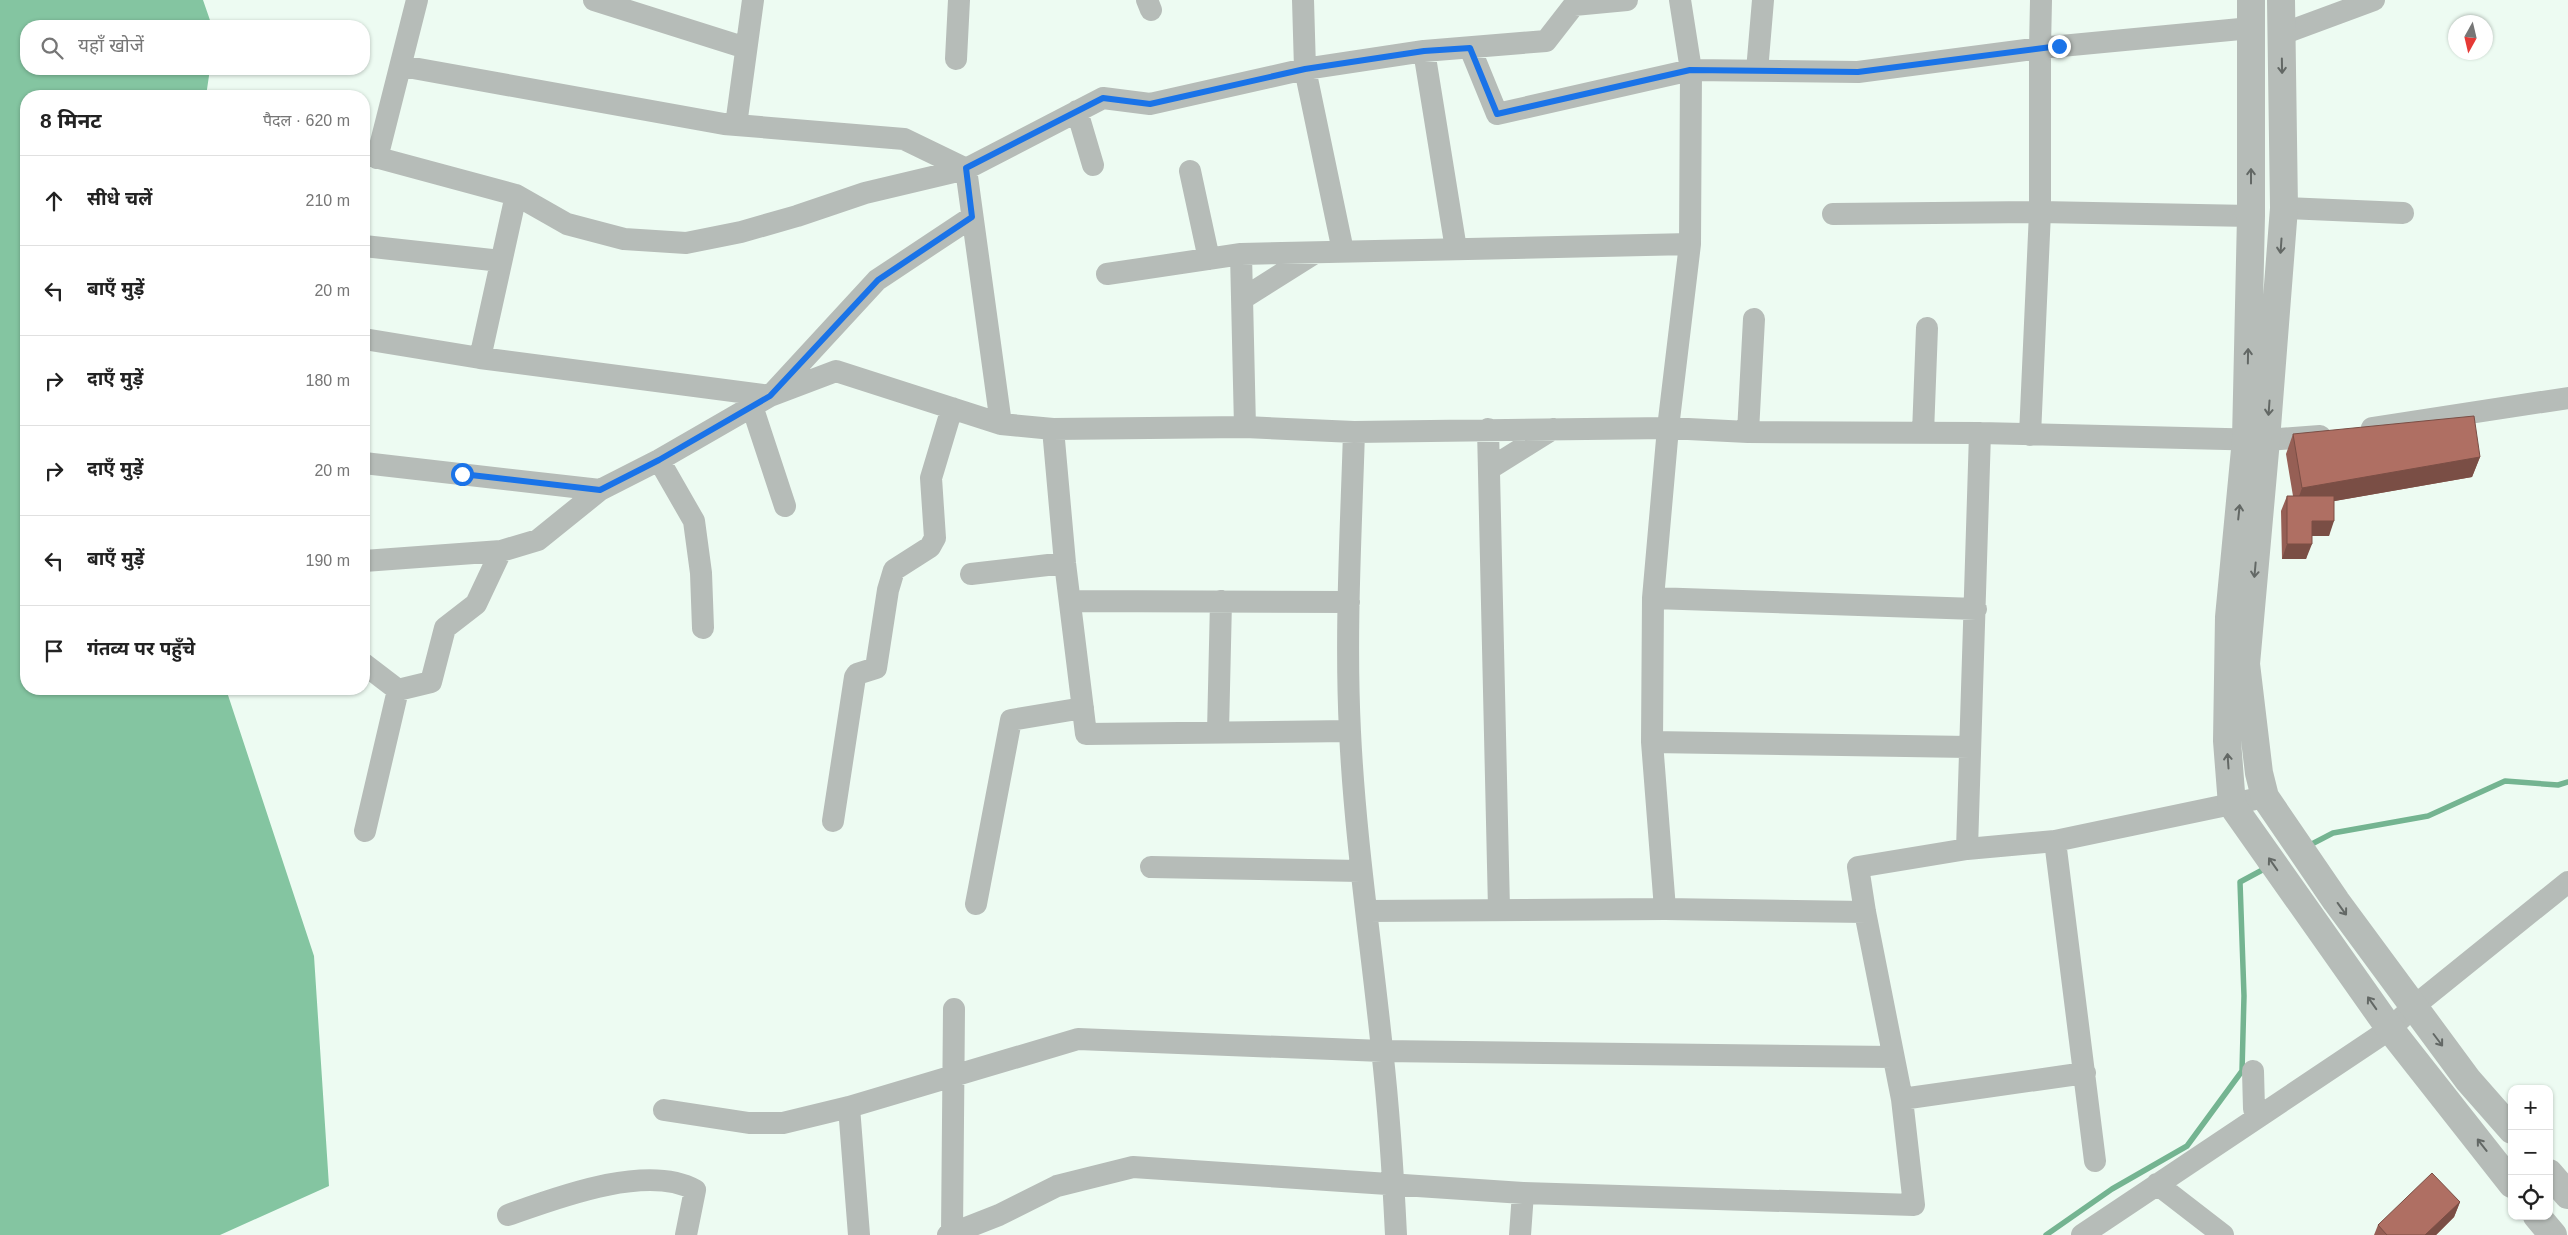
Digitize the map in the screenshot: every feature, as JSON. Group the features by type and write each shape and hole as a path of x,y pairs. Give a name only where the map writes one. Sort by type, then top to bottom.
{"street":[{"path":"417,0 402,66 370,156 516,195 566,224 624,240 686,243 741,232 797,216 864,193 966,168 1103,98 1150,104 1305,69 1424,51 1546,42 1574,5 1626,0"},
{"path":"594,0 746,48"},
{"path":"736,125 753,0"},
{"path":"956,59 959,0"},
{"path":"1303,0 1305,69 1343,251"},
{"path":"1666,909 1652,742 1653,598 1668,428 1690,244 1690,70 1680,0"},
{"path":"1758,71 1763,0"},
{"path":"2030,435 2040,212 2041,0"},
{"path":"2251,0 2251,216 2256,440 2246,664 2258,773 2265,798 2336,901 2468,1080 2508,1125"},
{"path":"2281,0 2284,208 2256,440 2228,617 2227,741 2232,805 2390,1029 2508,1179"},
{"path":"2282,34 2374,0"},
{"path":"1470,48 1497,114 1690,70 1858,72 2040,48 2251,28"},
{"path":"1424,51 1456,249"},
{"path":"402,66 736,125 904,139 966,168"},
{"path":"1077,111 1093,165"},
{"path":"966,168 1001,424"},
{"path":"1190,171 1209,259"},
{"path":"480,358 516,195"},
{"path":"2284,208 2403,213"},
{"path":"761,401 878,280 971,210"},
{"path":"1833,214 2040,212 2251,216"},
{"path":"1107,274 1241,254 1690,244"},
{"path":"370,247 501,262"},
{"path":"1242,299 1316,252"},
{"path":"1241,254 1245,427"},
{"path":"1748,432 1754,318"},
{"path":"1923,433 1928,328"},
{"path":"370,341 761,401"},
{"path":"370,561 501,552 538,540 600,490 659,460 761,401 836,372 1001,424 1053,429 1245,427 1354,432 1668,428 1748,432 1980,433 2256,440 2303,438 2568,398"},
{"path":"761,401 785,506"},
{"path":"833,821 855,677 858,674 876,668 888,590 894,570 930,547 935,538 931,478 952,408"},
{"path":"1053,429 1065,562 1086,734 1350,731"},
{"path":"1488,429 1499,909"},
{"path":"1489,468 1553,429"},
{"path":"1354,432 1349,602 1350,731 1360,871 1367,911 1382,1051 1396,1235"},
{"path":"1967,849 1980,433"},
{"path":"659,460 694,521 701,573 703,628"},
{"path":"370,464 600,490"},
{"path":"398,690 431,682 445,628 476,604 501,552"},
{"path":"970,574 1065,562"},
{"path":"1653,598 1976,609"},
{"path":"1071,601 1349,602"},
{"path":"1218,732 1221,601"},
{"path":"370,669 398,690"},
{"path":"365,831 398,690"},
{"path":"976,904 1011,720 1083,708"},
{"path":"1652,742 1969,747"},
{"path":"954,1009 950,1235 999,1215 1056,1186 1133,1167 1524,1194 1914,1205 1902,1099 1858,868 1967,849 2055,841 2265,798"},
{"path":"2055,841 2095,1161"},
{"path":"1151,867 1360,871"},
{"path":"2082,1235 2390,1029 2413,1007 2568,882"},
{"path":"1367,911 1666,909 1865,912"},
{"path":"664,1110 749,1124 783,1123 1078,1039 1382,1051 1893,1056"},
{"path":"2253,1071 2254,1109 2259,1115"},
{"path":"1902,1099 2085,1073"},
{"path":"848,1106 859,1235"},
{"path":"2551,1175 2568,1194"},
{"path":"508,1215 583,1189 640,1180 684,1184 694,1190 686,1235"},
{"path":"2157,1184 2216,1233"},
{"path":"1520,1235 1524,1194"},
{"path":"2540,1220 2553,1235"}],"green space":[{"path":"0,0 203,0 210,20 20,20 20,75 209,75 207,90 20,90 20,695 228,695 314,956 329,1186 220,1235 0,1235"}],"building":[{"path":"2474,416 2480,457 2302,488 2293,434"},
{"path":"2287,496 2334,496 2334,521 2312,521 2312,544 2287,544"},
{"path":"2432,1173 2460,1202 2425,1235 2387,1235 2378,1225"}],"waterway":[{"path":"2308,846 2333,833 2428,816 2505,781 2558,785 2568,782"},
{"path":"2046,1235 2112,1189 2187,1146 2242,1071 2244,996 2240,882 2266,868"}],"route":[{"path":"462,474 600,490 659,460 770,396 878,280 972,217 966,168 1103,98 1150,104 1305,69 1424,51 1470,48 1497,114 1690,70 1858,72 2059,46"}]}
